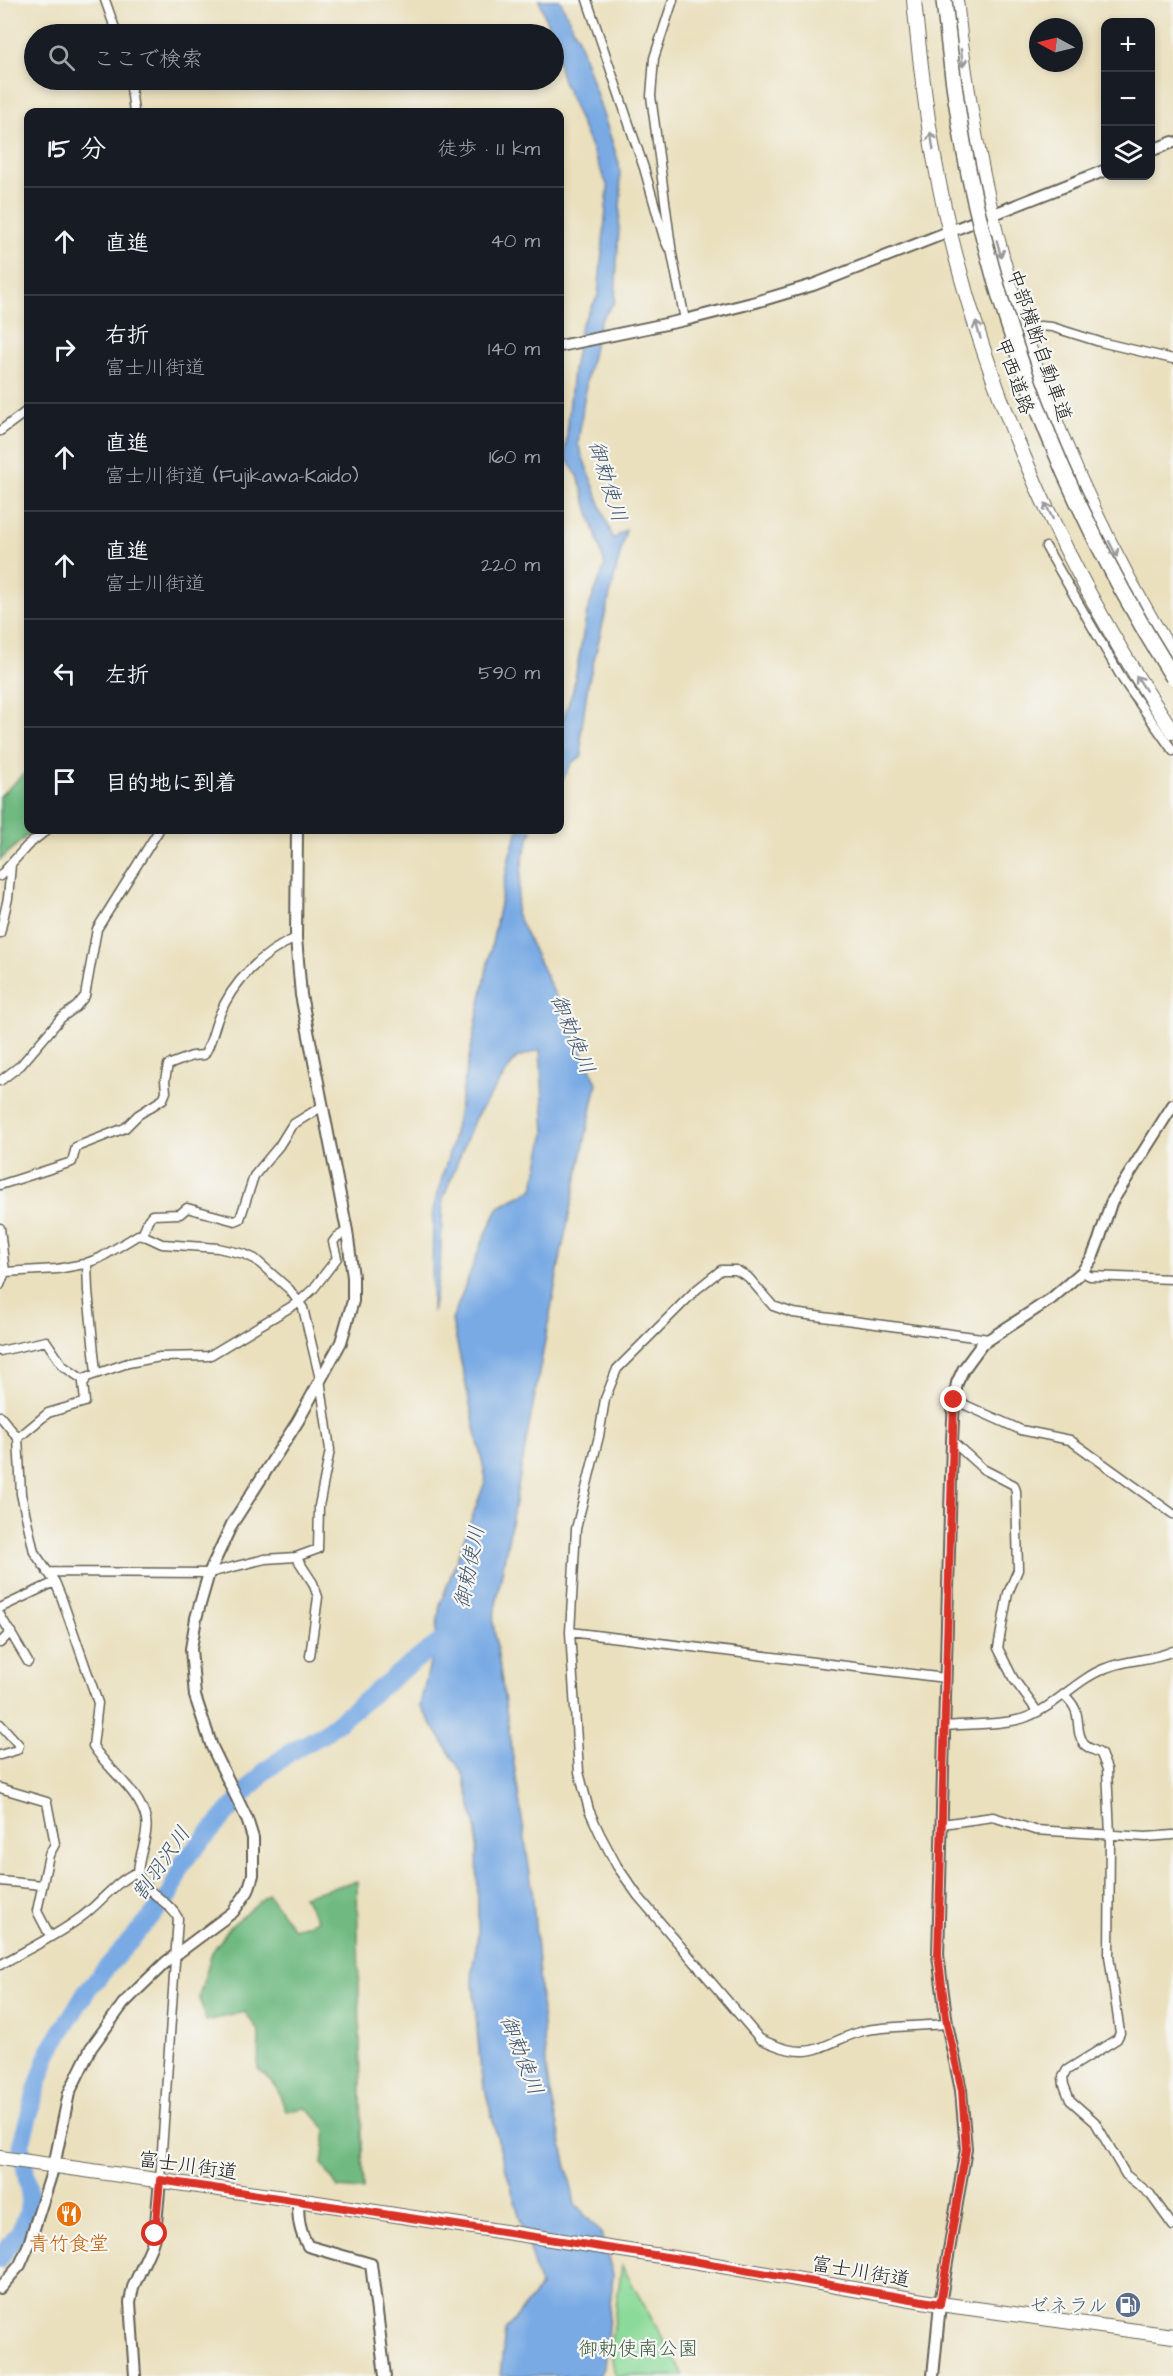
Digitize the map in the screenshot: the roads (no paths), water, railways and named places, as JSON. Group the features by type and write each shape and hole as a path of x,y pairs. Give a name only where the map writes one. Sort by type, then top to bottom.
{"highway":[{"name":"中部横断自動車道","path":"944,0 960,129 973,196 1009,328 1046,430 1081,510 1112,573 1173,677"}],"main road":[{"name":"甲西道路","path":"914,0 921,77 934,159 951,232 981,339 1026,461 1099,613 1139,682 1173,732"},
{"name":"甲西道路","path":"956,0 970,111 990,216 1022,331 1043,394 1088,498 1143,607 1173,656"},
{"name":"富士川街道","path":"0,2158 298,2200 693,2261 940,2304 1173,2336"}],"street":[{"path":"105,0 113,24"},
{"path":"586,0 644,168 664,238 672,254"},
{"path":"673,0 654,58 650,82 679,321"},
{"path":"131,90 134,108"},
{"path":"1155,150 1173,142"},
{"path":"564,345 679,321 813,285 1101,172"},
{"path":"1022,331 1040,326 1052,327 1100,342 1173,359"},
{"path":"0,431 24,413"},
{"path":"1046,547 1123,680 1173,751"},
{"path":"0,876 27,846 42,834"},
{"path":"0,1081 21,1065 61,1017 76,1007 85,996 97,929 156,834"},
{"path":"0,2288 20,2265 29,2244 54,2166 69,2093 91,2048 123,2004 177,1954 233,1912 248,1891 253,1875 255,1853 247,1819 223,1773 195,1696 191,1649 196,1618 209,1573 232,1524 298,1421 341,1342 353,1301 353,1277 347,1231 301,995 296,938 297,834"},
{"path":"0,933 8,898 11,865"},
{"path":"0,1185 72,1162 76,1147 125,1128 138,1115 163,1098 166,1092 165,1080 168,1065 192,1056 204,1055 211,1044 219,1016 249,969 296,938"},
{"path":"933,2376 940,2304 966,2149 962,2090 947,2024 938,1955 952,1441 957,1383 974,1354 989,1339 1051,1299 1082,1272 1092,1258 1110,1203 1173,1105"},
{"path":"142,1236 152,1215 180,1214 187,1208 235,1221 240,1219 254,1176 279,1146 292,1125 321,1107"},
{"path":"0,1228 5,1272 0,1285"},
{"path":"18,1438 48,1413 85,1402 83,1383 87,1377 128,1363 160,1357 209,1356 299,1302 331,1267 337,1258 333,1242 347,1231"},
{"path":"5,1272 57,1269 87,1263 100,1258 138,1235 162,1244 218,1248 244,1254 255,1260 289,1289 303,1308 320,1379 330,1450 319,1506 318,1549 296,1557 265,1559 209,1573 47,1572"},
{"path":"87,1263 96,1373"},
{"path":"947,2024 870,2030 849,2034 818,2049 802,2051 787,2050 760,2039 638,1896 617,1866 600,1834 589,1810 579,1772 570,1632 576,1529 599,1437 605,1399 617,1370 696,1290 722,1270 736,1270 748,1277 773,1306 793,1313 989,1339"},
{"path":"1082,1272 1090,1276 1173,1279"},
{"path":"0,1351 46,1341 63,1366 85,1381"},
{"path":"954,1400 1021,1430 1070,1440 1173,1514"},
{"path":"0,1416 18,1438 21,1494 34,1552 55,1582 98,1703 93,1746 142,1807 148,1829 138,1872 145,1886 175,1911 178,1918 155,2234 133,2287 130,2302 135,2376"},
{"path":"952,1441 983,1469 1014,1485 1016,1491 1018,1570 1008,1593 998,1648 1013,1678 1037,1711"},
{"path":"296,1557 313,1583 318,1597 310,1656"},
{"path":"0,1608 55,1582"},
{"path":"0,1615 28,1662"},
{"path":"0,1643 11,1632"},
{"path":"570,1632 945,1678"},
{"path":"944,1726 1027,1717 1106,1668 1156,1658 1173,1651"},
{"path":"1064,1695 1075,1706 1086,1747 1101,1754 1105,1762 1110,1835 1109,1956 1120,2033 1117,2038 1067,2070 1064,2085 1070,2100 1095,2122 1126,2175 1150,2194 1173,2226"},
{"path":"0,1724 19,1745 17,1750 0,1755"},
{"path":"0,1788 47,1802 55,1844 49,1855 37,1911 50,1936"},
{"path":"942,1824 993,1817 1035,1830 1146,1837 1173,1835"},
{"path":"0,1965 79,1920 129,1875 138,1872"},
{"path":"0,1881 42,1885"},
{"path":"298,2200 298,2220 308,2246 370,2264 385,2376"}],"water":[{"path":"539,0 560,0 578,38 619,163 621,191 615,301 600,321 587,377 578,444 613,539 626,530 588,684 581,733 582,756 572,763 564,777 564,716 573,690 587,612 605,565 578,476 566,459 565,453 573,370 581,325 598,296 608,187 564,83 564,24 547,24"},
{"name":"御勅使川","path":"517,834 531,834 523,857 516,913 597,1083 562,1249 493,1621 532,1887 547,2076 575,2204 601,2233 613,2275 604,2368 599,2376 500,2376 505,2331 540,2287 501,2153 481,2073 472,1971 478,1935 477,1832 464,1776 420,1705 434,1646 440,1605 486,1479 452,1320 482,1242 499,1207 533,1189 545,1133 540,1050 516,1058 475,1118 443,1199 440,1268 432,1313 433,1210 452,1143 510,854"}],"waterway":[{"name":"割羽沢川","path":"0,2259 19,2233 27,2215 30,2198 21,2144 39,2081 50,2050 88,1989 170,1895 183,1862 264,1772 289,1753 322,1735 452,1633"}],"place":[{"name":"青竹食堂","path":"69,2214"},
{"name":"ゼネラル","path":"1128,2305"}],"park label":[{"name":"御勅使南公園","path":"638,2348"}]}
